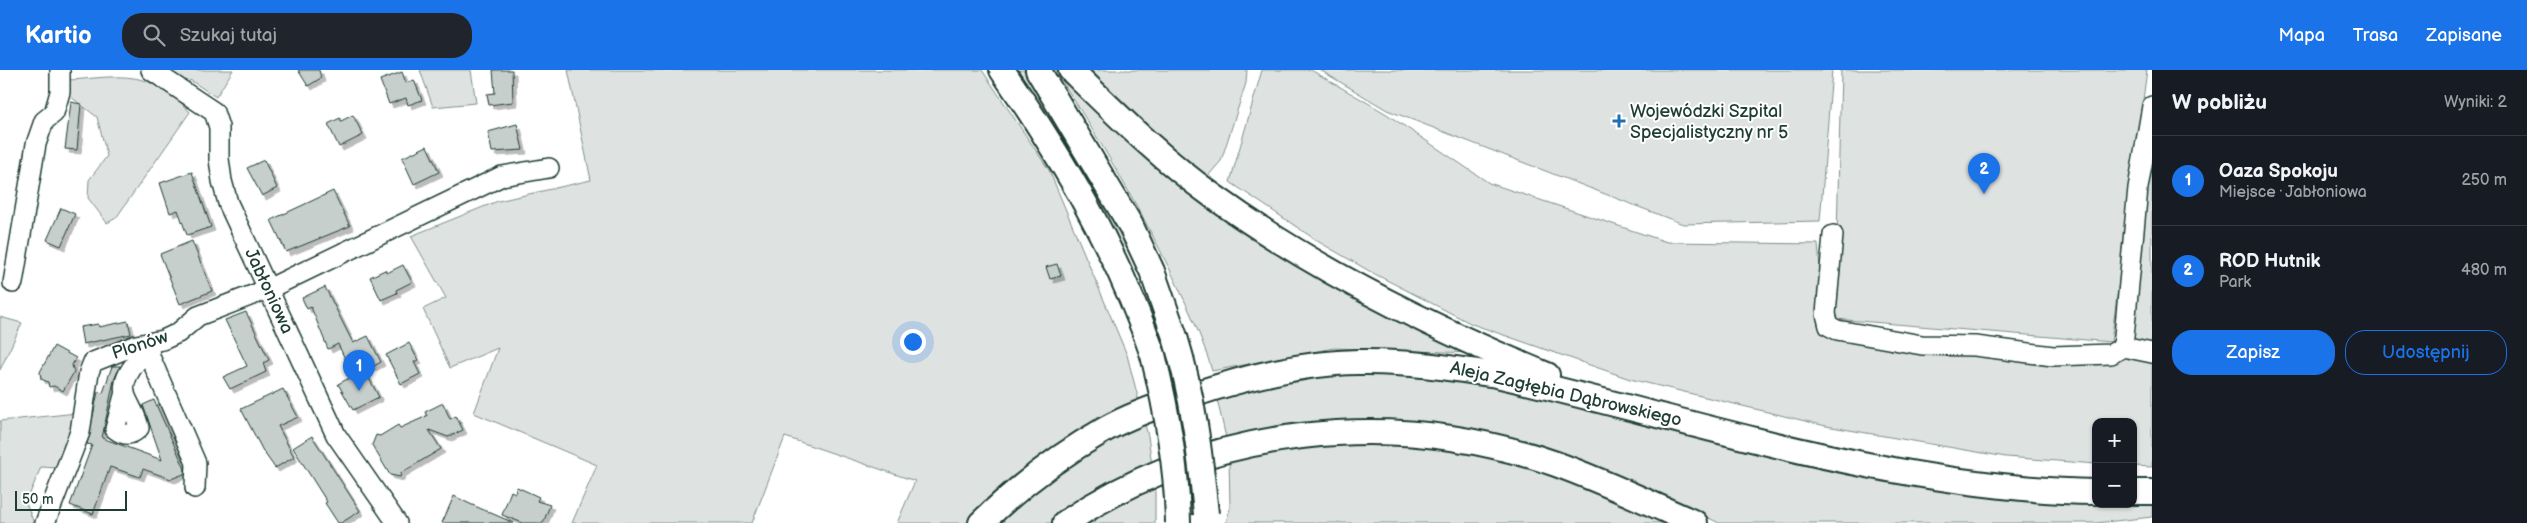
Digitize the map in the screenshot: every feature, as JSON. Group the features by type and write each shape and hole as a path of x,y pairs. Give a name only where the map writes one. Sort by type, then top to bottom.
{"main road":[{"path":"1002,70 1087,202 1114,254 1153,355 1172,438 1177,484 1178,523"},
{"path":"1038,70 1131,226 1152,271 1187,377 1197,433 1206,518"},
{"path":"1071,70 1128,126 1197,184 1314,263 1485,350 1622,406"},
{"name":"Aleja Zagłębia Dąbrowskiego","path":"981,523 1009,497 1045,469 1105,430 1163,404 1226,384 1291,368 1359,362 1429,365 1497,375 1911,474 1987,485 2092,492"},
{"path":"1065,523 1117,490 1176,465 1273,439 1345,432 1415,435 1511,451 1557,464 1695,523"},
{"path":"2137,492 2152,492"}],"street":[{"path":"13,283 36,144 44,121 54,113 60,92 60,70"},
{"name":"Jabłoniowa","path":"150,70 214,112 219,127 219,159 222,182 228,203 336,435 397,523"},
{"path":"2123,347 2138,188 2152,106"},
{"name":"Plonów","path":"45,523 80,432 88,389 89,372 93,362 136,345 148,347 178,333 198,316 268,289 502,176 549,168"},
{"path":"1833,235 1826,314 1829,326 1838,330 1922,344 1975,346 2053,356 2111,354 2123,347 2152,353"},
{"path":"124,392 131,366 148,347 196,463 195,488"}],"shaded area":[{"path":"168,70 233,70 216,97 190,80 180,102 190,112 116,218 107,223 88,198 89,180 107,156 97,117 67,94 68,80 127,77 150,82 159,88"},
{"path":"420,70 471,70 476,103 433,107"},
{"path":"568,70 982,70 1049,170 1127,355 1148,436 1155,488 1155,523 897,523 915,481 785,437 752,523 572,523 597,465 474,413 498,348 450,368 423,309 446,298 411,236 498,201 591,180"},
{"path":"1013,70 1024,70 1128,243 1120,246 1090,190"},
{"path":"1055,70 1067,70 1136,141 1471,353 1334,348 1212,371 1194,322 1160,249 1117,171"},
{"path":"1089,70 1247,70 1246,83 1221,161 1208,176 1168,146"},
{"path":"1262,70 1311,70 1385,113 1489,183 1667,242 1818,244 1825,330 2126,353 2152,153 2152,467 2137,466 2137,418 2092,418 2092,464 2006,457 1826,426 1630,379 1472,324 1371,272 1319,242 1230,182"},
{"name":"Wojewódzki Szpital Specjalistyczny nr 5","path":"1320,70 1832,70 1820,221 1683,224 1387,110"},
{"path":"1841,70 2147,70 2111,342 1835,319"},
{"path":"0,317 22,323 0,370"},
{"path":"1351,372 1428,372 2092,503 2092,508 2137,508 2137,503 2152,502 2152,517 2096,523 1719,523 1674,501 1372,422 1327,421 1274,426 1227,442 1216,395 1301,377"},
{"path":"77,413 57,468 41,467 26,503 34,523 0,523 0,421"},
{"path":"1401,442 1507,458 1575,482 1670,523 1226,523 1230,508 1229,458 1275,447"}],"building":[{"path":"298,70 319,70 321,78 308,86"},
{"path":"493,70 512,70 513,102 489,105 487,94 495,93"},
{"path":"402,72 406,83 414,80 422,100 408,105 406,98 389,104 380,80"},
{"path":"71,102 81,104 77,150 65,149"},
{"path":"353,115 363,135 339,147 328,124 340,118 341,121"},
{"path":"517,124 523,150 492,152 488,132"},
{"path":"427,146 439,172 414,184 402,158"},
{"path":"264,160 277,188 262,196 247,168"},
{"path":"192,172 211,227 187,235 178,210 170,213 160,183"},
{"path":"333,191 350,226 286,252 271,220"},
{"path":"61,208 75,214 61,246 47,240"},
{"path":"192,241 212,291 180,304 160,254"},
{"path":"1057,264 1061,276 1050,279 1046,267"},
{"path":"403,265 412,282 396,290 397,293 381,300 370,277 385,270 387,273"},
{"path":"325,287 353,343 368,336 381,362 365,371 379,397 353,410 338,384 353,376 338,344 328,349 311,307 307,309 302,298"},
{"path":"246,312 269,360 263,363 266,372 230,389 223,377 247,366 225,320"},
{"path":"128,321 131,334 83,344 80,327 98,324 99,327"},
{"path":"409,343 418,360 414,362 420,374 401,384 386,355"},
{"path":"54,346 76,358 72,365 74,372 63,391 54,386 49,387 48,382 41,379 40,372"},
{"path":"112,366 120,366 114,380 102,438 162,460 143,405 154,400 185,469 184,474 171,479 143,469 140,477 110,467 93,514 70,505 92,445 87,444 98,392 103,393"},
{"path":"283,389 298,417 278,426 294,457 275,468 263,451 241,409"},
{"path":"443,403 450,419 456,416 463,430 448,437 429,430 441,449 401,473 400,477 390,475 372,445 376,435 380,436 398,425 400,428 427,416 425,412"},
{"path":"312,436 360,511 341,523 338,523 325,503 327,502 293,448"},
{"path":"517,487 539,497 537,501 550,505 543,523 523,523 502,515 511,491 515,493"},
{"path":"454,496 470,504 514,523 442,523"}],"place":[{"name":"Wojewódzki Szpital Specjalistyczny nr 5","path":"1619,121"},
{"name":"ROD Hutnik","path":"1984,194"},
{"name":"Oaza Spokoju","path":"359,391"}]}
